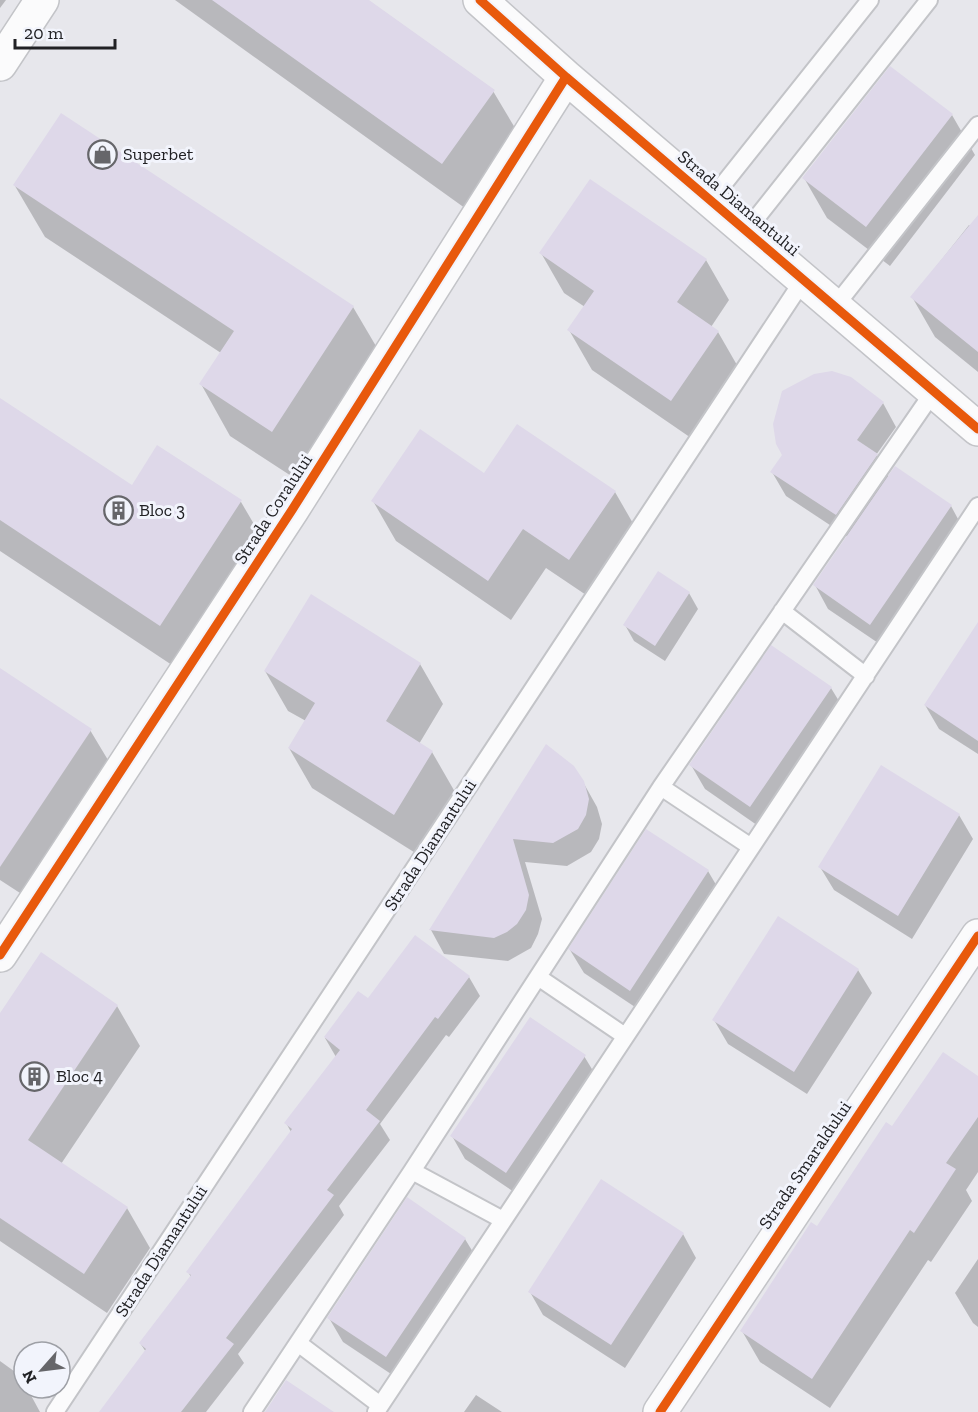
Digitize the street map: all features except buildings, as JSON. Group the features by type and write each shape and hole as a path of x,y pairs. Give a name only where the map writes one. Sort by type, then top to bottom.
{"street":[{"path":"0,31 20,0"},
{"path":"0,64 42,0"},
{"name":"Strada Diamantului","path":"480,0 710,201 977,425"},
{"name":"Strada Coralului","path":"0,955 292,510 566,77"},
{"name":"Strada Smaraldului","path":"660,1412 978,936"}],"lane":[{"path":"710,201 870,0"},
{"path":"746,231 928,0"},
{"path":"836,305 978,125"},
{"name":"Strada Diamantului","path":"55,1412 804,279"},
{"path":"252,1412 412,1171 661,787 934,391"},
{"path":"298,1343 378,1408 978,506"},
{"path":"782,611 866,676"},
{"path":"661,787 751,847"},
{"path":"538,977 625,1036"},
{"path":"412,1171 503,1220"}],"cycle path":[{"path":"480,0 566,77 978,429"},
{"path":"0,955 292,510 566,77"},
{"path":"660,1412 978,936"}],"place":[{"name":"Superbet","path":"102,154"},
{"name":"Bloc 3","path":"118,510"},
{"name":"Bloc 4","path":"35,1076"}]}
